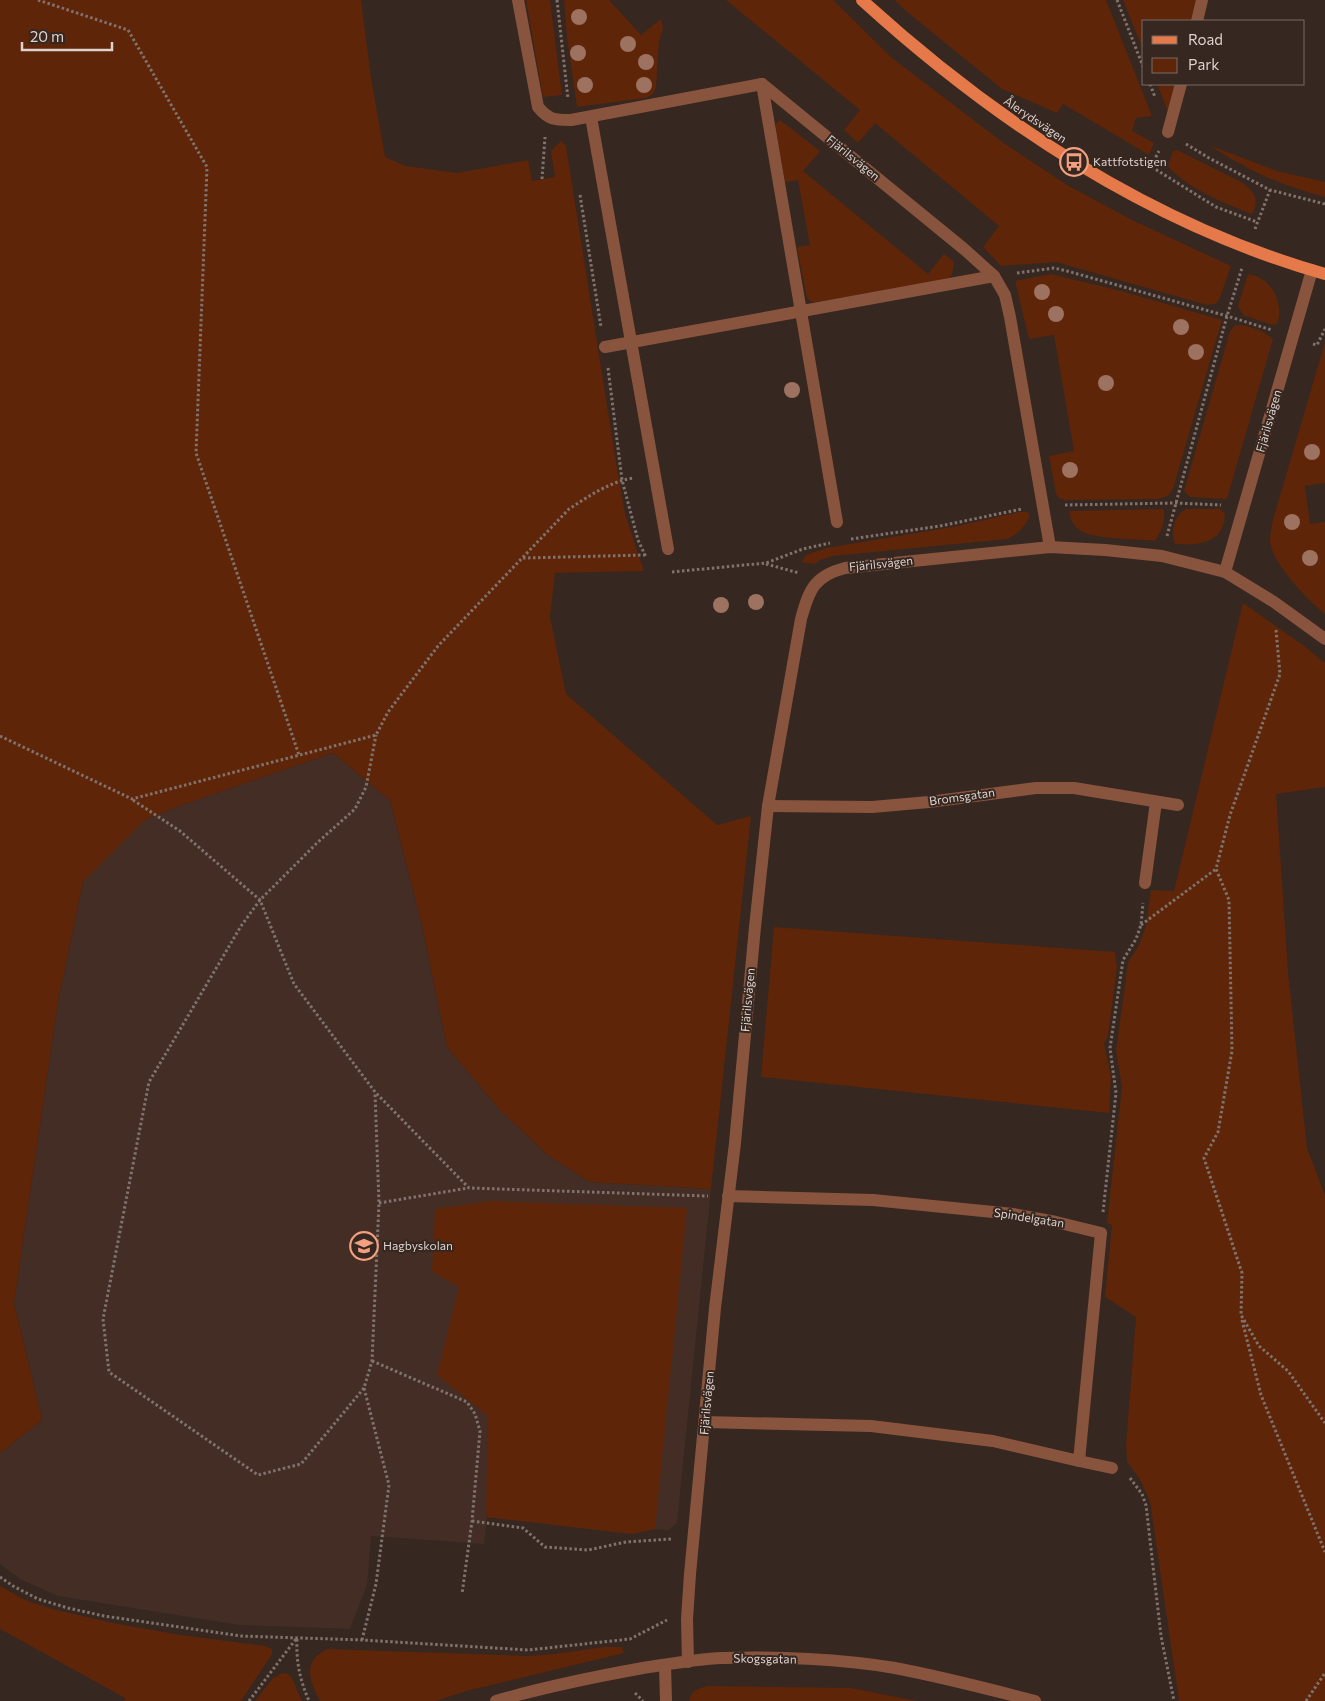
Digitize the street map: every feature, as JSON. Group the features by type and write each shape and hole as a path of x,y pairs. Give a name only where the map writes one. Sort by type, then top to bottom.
{"main road":[{"name":"Ålerydsvägen","path":"862,0 960,84 1020,128 1126,193 1248,249 1325,274"}],"street":[{"path":"518,0 538,107 546,117 556,120 591,117 762,84 837,522"},
{"path":"1197,20 1202,0"},
{"name":"Fjärilsvägen","path":"762,84 964,249 994,276 1004,295 1010,317 1050,547"},
{"path":"1168,132 1180,85"},
{"path":"591,117 668,549"},
{"name":"Fjärilsvägen","path":"1225,572 1312,270"},
{"path":"605,347 994,276"},
{"name":"Fjärilsvägen","path":"688,1662 687,1619 715,1308 768,806 801,619 810,591 818,580 831,572 845,568 1050,547 1105,550 1162,556 1225,572 1274,602 1325,639"},
{"name":"Bromsgatan","path":"768,806 872,807 929,802 1036,788 1074,788 1178,806"},
{"path":"1145,883 1156,802"},
{"name":"Spindelgatan","path":"728,1196 874,1200 1012,1214 1101,1233"},
{"path":"1079,1460 1101,1233"},
{"path":"705,1422 871,1426 993,1441 1112,1468"},
{"name":"Skogsgatan","path":"496,1701 595,1676 720,1658 765,1658 821,1660 893,1668 966,1683 1035,1701"},
{"path":"664,1665 666,1701"}],"path":[{"path":"38,0 128,30 207,167 196,453 299,756"},
{"path":"557,0 571,120"},
{"path":"1117,0 1142,64"},
{"path":"1150,85 1168,132 1209,158 1270,190 1325,204"},
{"path":"542,179 546,117"},
{"path":"1139,158 1216,207 1258,222"},
{"path":"579,187 605,347 622,480 638,540 649,560"},
{"path":"1162,556 1227,316 1248,249 1270,190"},
{"path":"994,276 1054,268 1227,316 1293,337"},
{"path":"375,1092 379,1202 372,1360 364,1388 301,1464 258,1474 109,1372 103,1319 149,1082 241,926 260,900 318,842 355,809 366,787 376,735 388,712 438,646 569,509 594,492 622,480"},
{"path":"849,539 940,526 1043,505 1175,503 1244,507"},
{"path":"668,571 766,563 803,549 831,542"},
{"path":"522,558 645,555"},
{"path":"766,563 818,580"},
{"path":"1274,602 1280,674 1230,815 1216,869 1229,900 1232,1051 1218,1132 1204,1158 1242,1273 1241,1315 1261,1396 1325,1552"},
{"path":"132,799 376,735"},
{"path":"0,736 132,799 180,831 260,900 294,984 375,1092 469,1188"},
{"path":"1140,925 1216,869"},
{"path":"1101,1233 1116,1093 1110,1048 1123,960 1136,939 1140,925 1145,883"},
{"path":"379,1202 469,1188 728,1196"},
{"path":"1241,1315 1259,1346 1288,1371 1325,1423"},
{"path":"372,1360 467,1402 475,1414 480,1431 472,1520 462,1594"},
{"path":"362,1640 376,1584 389,1485 364,1388"},
{"path":"1112,1468 1126,1474 1142,1494 1146,1505 1161,1636 1174,1701"},
{"path":"472,1520 523,1528 545,1547 588,1550 626,1542 694,1538"},
{"path":"0,1577 38,1599 68,1608 104,1616 241,1636 362,1640 528,1650 630,1639 664,1620 687,1619"},
{"path":"248,1701 297,1638"},
{"path":"297,1638 296,1660 301,1683 309,1701"},
{"path":"1306,1701 1325,1673"}],"shaded area":[{"name":"Hagbyskolan","path":"333,753 390,800 423,929 447,1047 500,1110 549,1156 590,1182 711,1189 677,1523 668,1530 655,1529 632,1534 487,1517 484,1544 371,1536 367,1585 350,1629 239,1625 58,1596 20,1579 0,1564 0,1453 42,1420 14,1303 58,1001 83,882 145,820 179,806"}],"green space":[{"path":"0,0 361,0 371,78 385,157 406,166 457,173 528,160 532,181 555,177 551,151 561,141 566,146 625,514 644,571 555,573 550,617 566,694 717,825 751,816 711,1189 590,1182 549,1156 500,1110 447,1047 423,929 390,800 333,753 179,806 145,820 83,882 58,1001 14,1303 42,1420 0,1453"},
{"path":"526,0 550,0 562,95 543,97"},
{"path":"564,0 609,0 641,35 661,19 663,28 659,41 656,87 653,94 645,98 577,107"},
{"path":"726,0 833,0 892,58 1005,144 1067,185 1132,220 1231,266 1219,300 1215,304 1207,305 1056,262 1001,266 983,247 999,226 875,123 858,143 844,130 860,110"},
{"path":"895,0 1106,0 1152,116 1136,118 1132,131 1154,143 1149,155 1063,104 1057,113 1002,89 907,12"},
{"path":"1123,0 1196,0 1190,20 1142,20 1142,47"},
{"path":"1157,85 1175,85 1168,112"},
{"path":"780,120 820,151 803,171 928,274 944,254 954,262 952,275 946,280 811,302 807,298 797,247 810,245 798,180 785,182 776,130 776,124"},
{"path":"1209,145 1277,171 1325,182 1325,197 1294,188 1265,176"},
{"path":"1177,150 1247,186 1256,200 1252,214 1195,188 1175,174 1168,166 1173,151"},
{"path":"1051,274 1121,291 1222,320 1173,489 1168,496 1158,499 1065,500 1059,498 1056,494 1049,456 1074,451 1054,335 1029,339 1015,281"},
{"path":"1248,274 1265,281 1274,292 1279,305 1277,324 1273,325 1243,315 1238,306"},
{"path":"1235,325 1255,329 1273,339 1227,499 1190,497 1184,491 1230,331"},
{"path":"1325,342 1325,483 1305,486 1310,524 1325,522 1325,614 1301,591 1278,562 1270,543 1270,535"},
{"path":"1163,509 1164,522 1155,541 1104,537 1084,533 1073,523 1069,511"},
{"path":"1186,509 1220,509 1225,514 1224,524 1215,537 1209,541 1193,544 1175,544 1174,524 1178,516"},
{"path":"1019,512 1027,512 1030,515 1021,529 1007,539 833,556 820,560 815,564 801,562 806,555 827,548 958,526"},
{"path":"1243,603 1303,645 1325,663 1325,787 1276,794 1288,972 1307,1148 1325,1195 1325,1701 1179,1701 1150,1501 1139,1478 1127,1462 1126,1446 1136,1317 1105,1297 1112,1225 1107,1223 1122,1087 1116,1051 1128,962 1138,947 1146,926 1151,890 1174,891"},
{"path":"774,927 1115,952 1117,967 1108,1036 1104,1044 1111,1076 1109,1113 761,1077"},
{"path":"490,1201 687,1208 655,1529 632,1534 486,1517 488,1416 437,1375 459,1287 432,1272 435,1209"},
{"path":"0,1586 25,1600 56,1610 113,1623 181,1635 265,1646 272,1649 272,1654 241,1701 124,1701 125,1698 0,1629"},
{"path":"604,1647 622,1647 624,1653 466,1691 436,1701 320,1701 313,1686 310,1672 314,1659 328,1649 528,1656"},
{"path":"282,1673 288,1674 292,1678 302,1701 255,1701 273,1678"},
{"path":"708,1686 851,1688 917,1701 689,1701 693,1692"}],"place":[{"name":"Kattfotstigen","path":"1074,162"},
{"name":"Hagbyskolan","path":"364,1246"}]}
